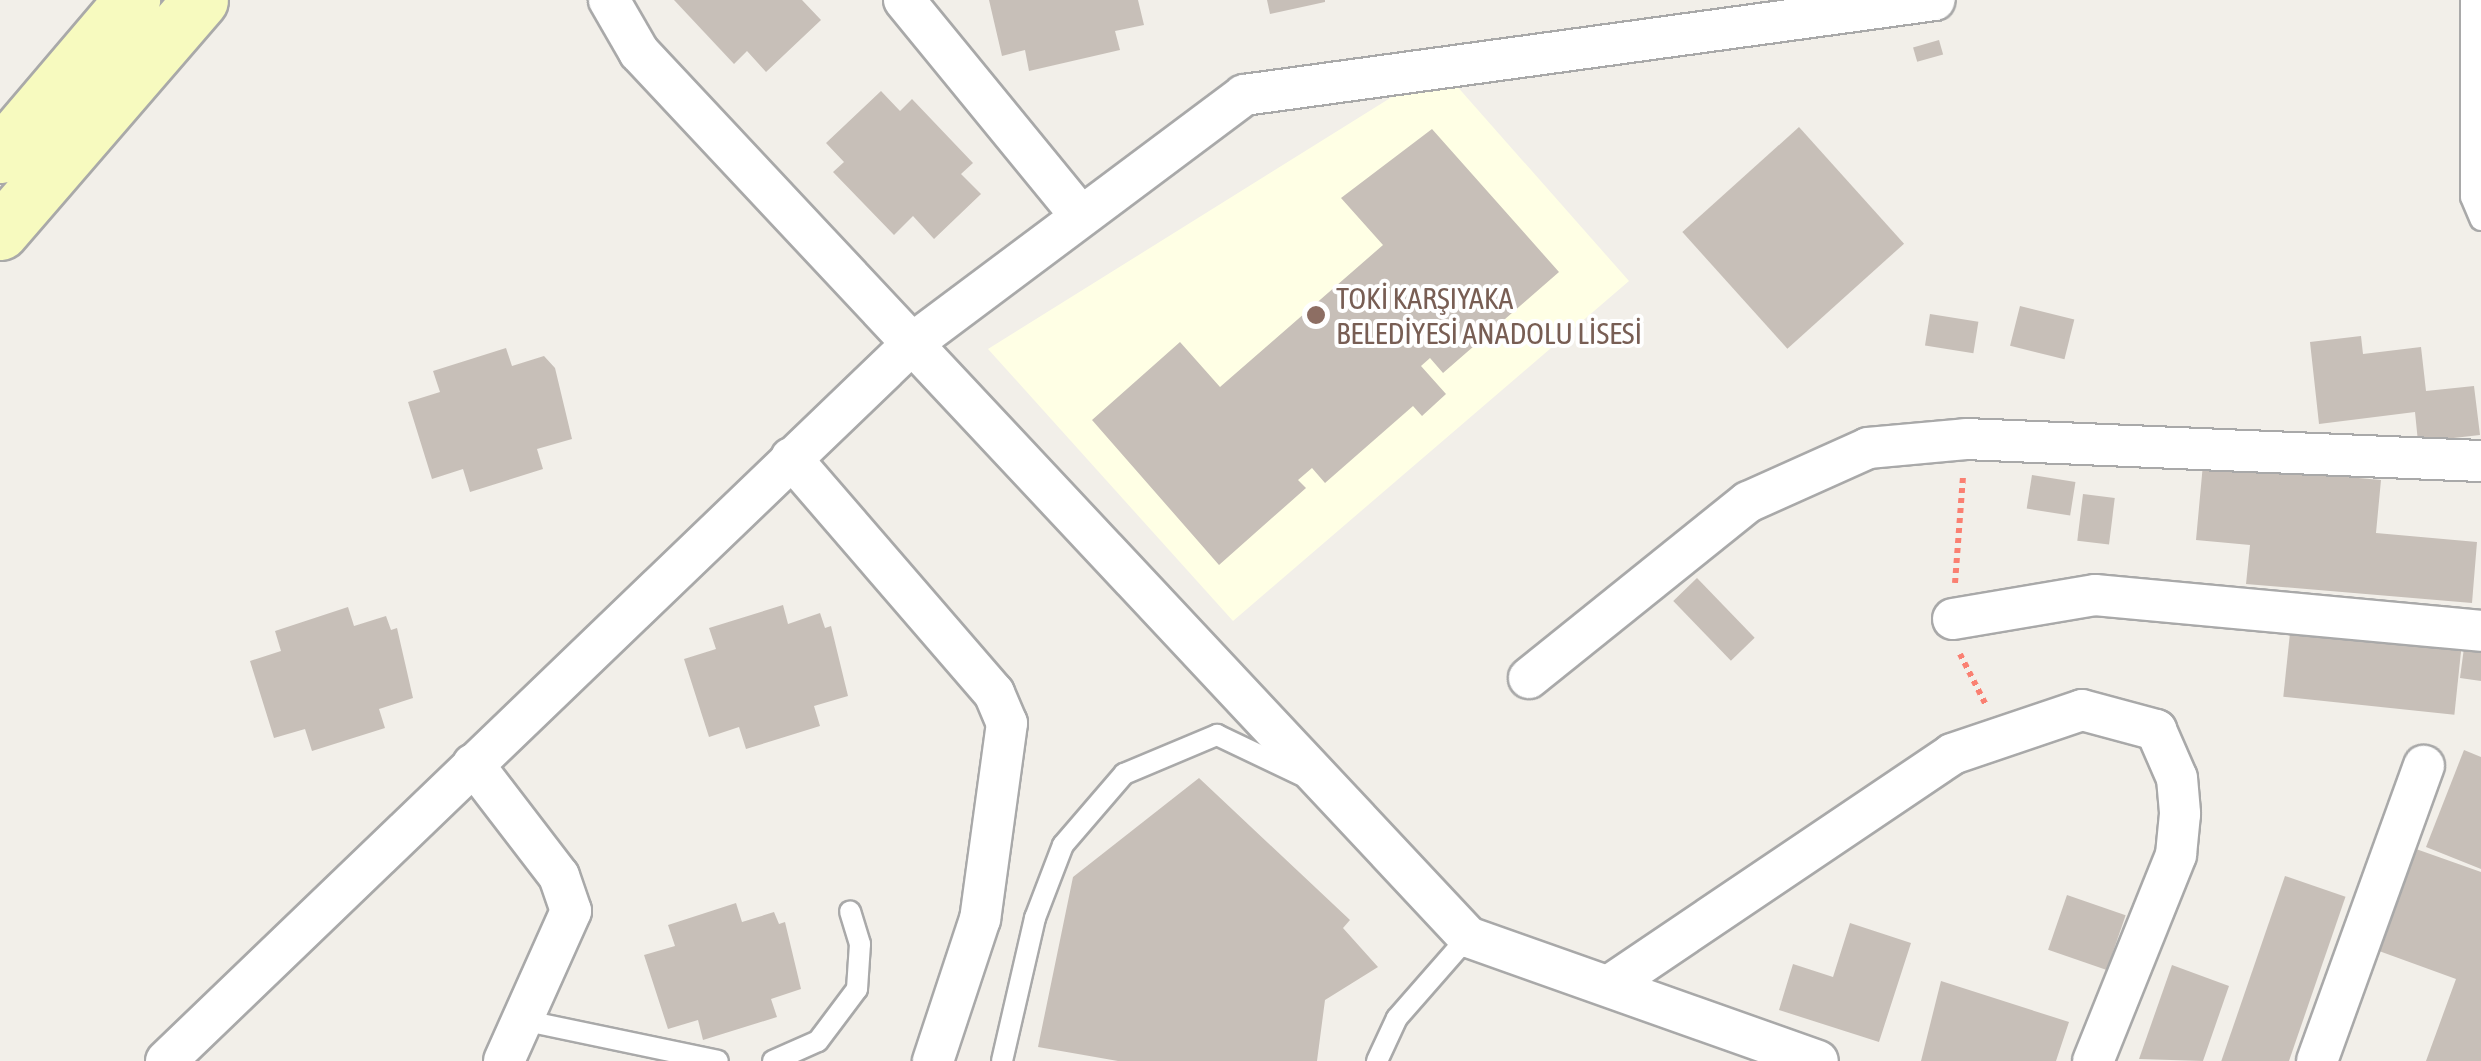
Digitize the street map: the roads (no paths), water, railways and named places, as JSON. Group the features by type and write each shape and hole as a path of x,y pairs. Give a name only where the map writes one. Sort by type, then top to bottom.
{"street":[{"path":"0,155 132,0"},
{"path":"0,232 200,0"},
{"path":"609,0 639,52 1468,938 1818,1061"},
{"path":"904,0 1082,216"},
{"path":"171,1059 914,342 1244,94 1935,0"},
{"path":"1529,678 1748,502 1868,448 1966,439 2481,461"},
{"path":"791,458 994,692 1007,724 980,919 933,1061"},
{"path":"1952,619 2095,595 2481,631"},
{"path":"1610,985 1952,754 2082,710 2156,730 2177,778 2180,814 2176,856 2093,1061"},
{"path":"473,764 559,876 571,911 504,1061"},
{"path":"2318,1061 2424,766"}],"lane":[{"path":"2470,0 2471,197 2481,220"},
{"path":"1002,1061 1036,918 1063,844 1124,774 1217,734 1326,786"},
{"path":"773,1061 818,1040 857,989 860,944 850,912"},
{"path":"1377,1061 1396,1018 1468,938"},
{"path":"522,1020 718,1061"}],"place":[{"name":"TOKİ KARŞIYAKA BELEDİYESİ ANADOLU LİSESİ","path":"1316,315"}]}
